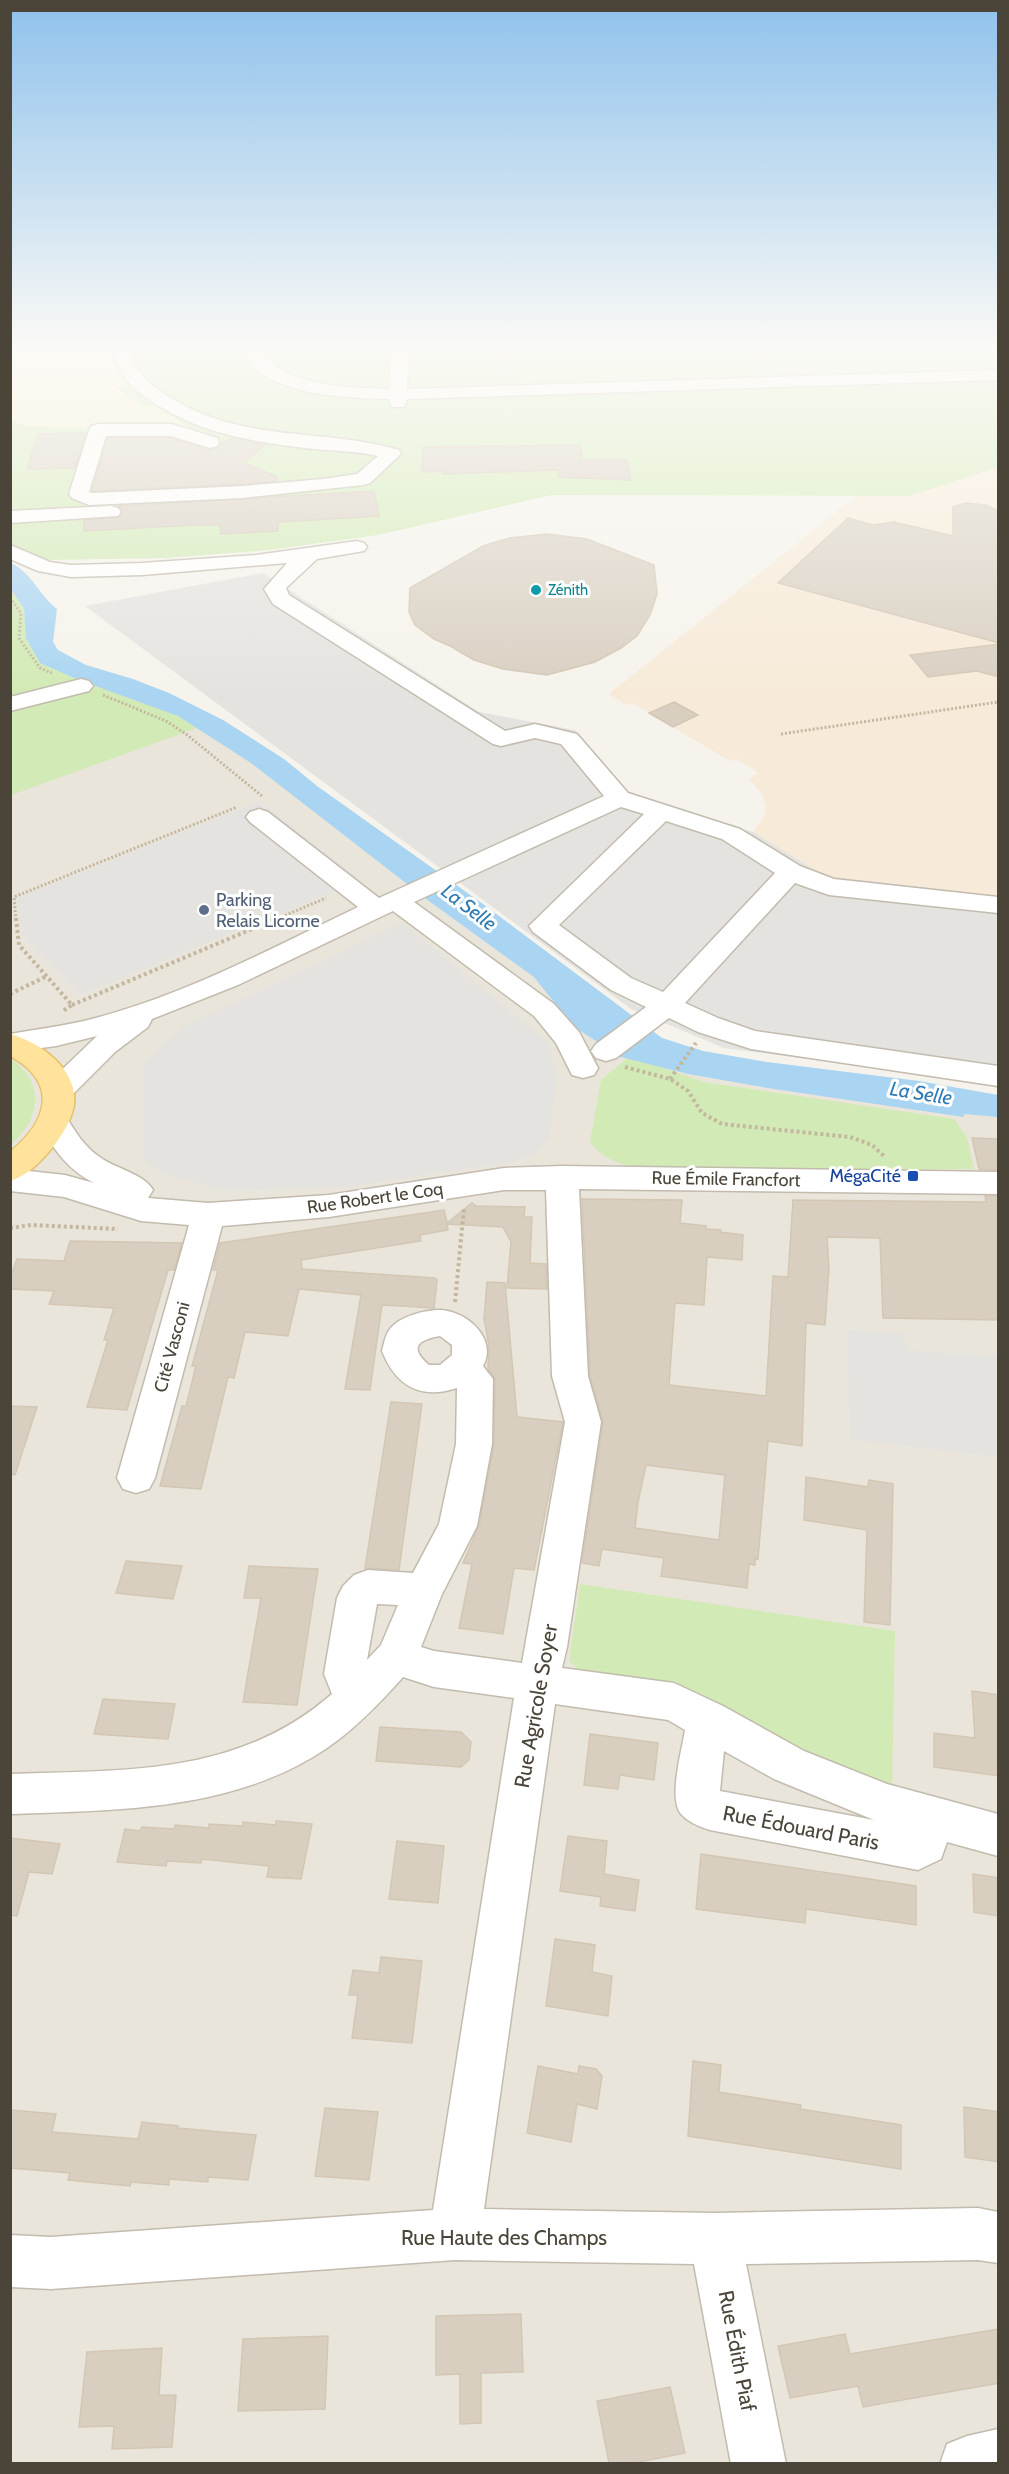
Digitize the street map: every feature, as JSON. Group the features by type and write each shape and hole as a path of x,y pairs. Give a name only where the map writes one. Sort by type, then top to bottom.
{"main road":[{"path":"10,1170 29,1156 44,1139 58,1112 58,1090 53,1076 43,1062 29,1051 11,1043"}],"street":[{"path":"87,466 79,494 89,499 243,492 323,485 363,478 377,466"},
{"path":"10,517 167,510"},
{"path":"10,551 45,567 71,572 153,568 309,555 357,547"},
{"path":"309,555 286,574 275,589 281,599 501,739 535,731 569,739 619,798 731,834 791,872 829,886 999,905"},
{"path":"10,704 81,686"},
{"path":"11,1043 60,1035 148,1011 247,970 619,798"},
{"path":"254,805 350,887 394,901 544,1010 569,1039 583,1068"},
{"path":"661,812 543,926 658,1011 751,1040 999,1076"},
{"path":"611,1058 791,872"},
{"path":"58,1090 105,1046 148,1011"},
{"name":"Rue Robert le Coq","path":"54,1122 63,1140 85,1164 108,1178 198,1214"},
{"name":"Rue Émile Francfort","path":"562,1177 999,1183"},
{"name":"Rue Robert le Coq","path":"10,1180 65,1186 141,1209 198,1214 329,1206 504,1179 562,1177"},
{"name":"Rue Agricole Soyer","path":"455,2234 537,1684 547,1647 582,1422 570,1376 562,1177"},
{"name":"Cité Vasconi","path":"136,1478 198,1214"},
{"path":"429,1324 453,1326 462,1331 471,1346 468,1362 462,1369 440,1379 428,1379 406,1369 400,1360 398,1351 407,1333 429,1324"},
{"path":"10,1794 128,1789 208,1777 263,1762 302,1741 355,1700 396,1657 424,1590 458,1526 474,1444 475,1379 462,1369"},
{"path":"355,1700 344,1674 357,1598 368,1587 424,1590"},
{"name":"Rue Édouard Paris","path":"396,1657 434,1669 674,1702 789,1765 886,1804 999,1835"},
{"name":"Rue Édouard Paris","path":"708,1719 696,1799 710,1810 918,1849 925,1844 926,1816"},
{"name":"Rue Haute des Champs","path":"10,2261 51,2263 455,2234 715,2239 978,2235 999,2237"},
{"name":"Rue Édith Piaf","path":"715,2239 759,2463"},
{"path":"967,2463 999,2457"}],"path":[{"path":"781,734 999,702"},
{"path":"72,1005 19,945 14,897 254,805"},
{"path":"60,1035 58,1025 63,1011 72,1005 350,887"},
{"path":"10,994 45,977"},
{"path":"670,1079 700,1037"},
{"path":"611,1058 670,1079 688,1091 702,1113 722,1124 850,1137 872,1145 890,1161 899,1180"},
{"path":"453,1326 467,1185"},
{"path":"10,1228 31,1225 126,1230"}],"shaded area":[{"path":"998,467 998,896 825,876 753,832 764,817 766,806 762,794 749,779 759,773 736,759 730,761 632,703 626,705 609,694 856,496 910,496"},
{"path":"263,573 479,712 575,730 627,793 753,832 825,876 998,896 998,1084 724,1048 631,1009 85,606"},
{"path":"10,584 40,607 56,666 196,711 639,1045 998,1103 998,2463 11,2463"},
{"path":"260,801 361,880 80,995 21,935 17,898"},
{"path":"402,923 549,1043 557,1077 549,1139 533,1155 511,1162 346,1187 225,1191 162,1173 144,1159 144,1062 184,1027"},
{"path":"847,1330 903,1333 906,1350 998,1357 998,1457 850,1439"}],"green space":[{"path":"11,466 998,466 910,496 552,495 378,535 270,550 167,558 47,560 11,544"},
{"path":"11,590 24,608 26,638 79,680 178,716 197,728 11,795"},
{"path":"630,1056 704,1082 954,1119 967,1138 974,1169 662,1170 622,1164 605,1156 590,1142 601,1080"},
{"path":"11,1059 30,1078 35,1101 28,1124 11,1144"},
{"path":"580,1584 895,1631 892,1793 799,1755 700,1693 657,1684 585,1676 569,1661"}],"water":[{"name":"La Selle","path":"11,563 25,572 57,609 53,642 58,650 86,665 169,693 223,720 284,759 317,786 483,904 662,1038 703,1051 767,1062 919,1081 998,1095 998,1117 964,1114 964,1117 774,1089 688,1074 621,1057 574,1027 534,977 429,901 251,763 178,716 79,680 40,663 26,638 24,608 11,590"}],"building":[{"path":"28,466 75,466 75,468 27,469"},
{"path":"99,466 252,466 277,477 276,481 243,484 92,491"},
{"path":"422,466 628,466 631,480 558,477 558,470 443,474 443,471 422,472"},
{"path":"374,491 379,516 278,522 278,531 221,534 220,525 194,525 84,531 84,520 120,517 123,512 119,506"},
{"path":"966,503 986,505 999,511 999,643 778,583 848,518 873,525 894,522 953,536 953,507"},
{"path":"547,534 587,539 654,565 657,594 650,615 637,636 595,662 547,675 503,669 474,660 434,639 415,625 409,612 410,588 483,546 509,538"},
{"path":"999,644 999,677 977,671 928,677 910,655"},
{"path":"674,702 698,715 673,727 649,713"},
{"path":"972,1138 999,1139 999,1170 979,1169"},
{"path":"985,1196 999,1196 999,1320 883,1318 880,1238 827,1237 829,1268 825,1325 806,1323 802,1446 768,1441 758,1559 755,1558 755,1565 749,1564 747,1588 661,1576 664,1558 602,1549 599,1566 582,1563 603,1422 590,1376 582,1199 682,1200 680,1223 706,1226 706,1229 743,1235 742,1260 707,1257 704,1305 675,1303 669,1385 766,1396 773,1276 788,1277 793,1200 986,1202","holes":["646,1465 725,1475 719,1540 635,1528"]},
{"path":"472,1203 476,1206 525,1207 524,1217 532,1217 530,1263 546,1264 547,1289 507,1288 511,1242 503,1227 447,1224 448,1230 420,1235 421,1241 301,1260 302,1269 435,1278 437,1280 434,1308 382,1305 370,1390 345,1389 361,1295 299,1289 288,1336 245,1332 234,1378 228,1377 201,1489 160,1486 182,1406 186,1406 196,1366 192,1366 218,1270 213,1270 220,1243 444,1210 447,1223"},
{"path":"70,1241 182,1243 174,1270 168,1270 127,1410 87,1407 108,1340 104,1340 114,1308 49,1304 54,1291 10,1289 10,1278 17,1259 64,1261"},
{"path":"487,1282 505,1283 517,1417 563,1422 534,1570 514,1568 503,1634 459,1628 472,1564 463,1563 479,1526 494,1444 495,1379 488,1369 489,1346 484,1319"},
{"path":"391,1402 422,1404 399,1570 365,1568"},
{"path":"10,1406 37,1407 15,1475 10,1474"},
{"path":"806,1477 868,1487 869,1480 893,1484 890,1625 864,1622 867,1530 804,1520"},
{"path":"126,1561 182,1566 173,1599 116,1593"},
{"path":"249,1566 318,1569 297,1705 243,1702 261,1598 244,1598"},
{"path":"972,1691 999,1695 999,1776 934,1767 934,1733 975,1738"},
{"path":"103,1699 175,1704 168,1739 94,1734"},
{"path":"380,1727 461,1732 471,1742 469,1760 461,1767 376,1761"},
{"path":"590,1734 658,1743 654,1780 620,1775 618,1789 584,1785"},
{"path":"276,1821 312,1824 301,1879 267,1877 269,1866 202,1859 201,1863 167,1861 166,1866 117,1862 125,1829 140,1831 142,1827 174,1829 175,1825 209,1828 209,1824 243,1826 243,1822 276,1825"},
{"path":"568,1836 607,1841 604,1874 639,1880 635,1911 600,1906 601,1897 560,1891"},
{"path":"10,1838 60,1844 52,1874 29,1872 17,1916 10,1915"},
{"path":"397,1841 444,1846 438,1903 389,1899"},
{"path":"701,1854 916,1886 916,1925 806,1909 805,1923 696,1909"},
{"path":"973,1874 999,1878 999,1916 974,1912"},
{"path":"555,1939 595,1945 592,1972 612,1976 608,2016 546,2006"},
{"path":"381,1957 422,1961 412,2043 352,2038 358,1995 349,1995 353,1970 379,1973"},
{"path":"693,2061 721,2065 719,2092 801,2105 800,2109 901,2125 901,2169 688,2136"},
{"path":"538,2066 578,2074 579,2066 596,2069 602,2076 597,2109 577,2104 571,2142 527,2133"},
{"path":"964,2107 999,2112 999,2162 965,2157"},
{"path":"325,2108 378,2112 369,2180 315,2176"},
{"path":"10,2110 56,2114 52,2132 138,2139 142,2122 178,2126 177,2128 256,2135 248,2180 208,2177 208,2182 169,2179 169,2185 131,2182 130,2186 68,2180 70,2173 10,2168"},
{"path":"521,2314 523,2372 481,2373 481,2423 460,2424 460,2374 436,2375 436,2316"},
{"path":"999,2329 999,2383 863,2407 858,2386 790,2398 778,2346 845,2334 850,2354"},
{"path":"328,2336 325,2409 238,2411 243,2339"},
{"path":"162,2348 159,2395 176,2395 172,2447 112,2449 114,2426 79,2427 87,2352"},
{"path":"670,2387 685,2453 634,2463 609,2463 597,2401"}],"place":[{"name":"Zénith","path":"536,590"},
{"name":"Parking Relais Licorne","path":"204,910"},
{"name":"MégaCité","path":"913,1176"}]}
